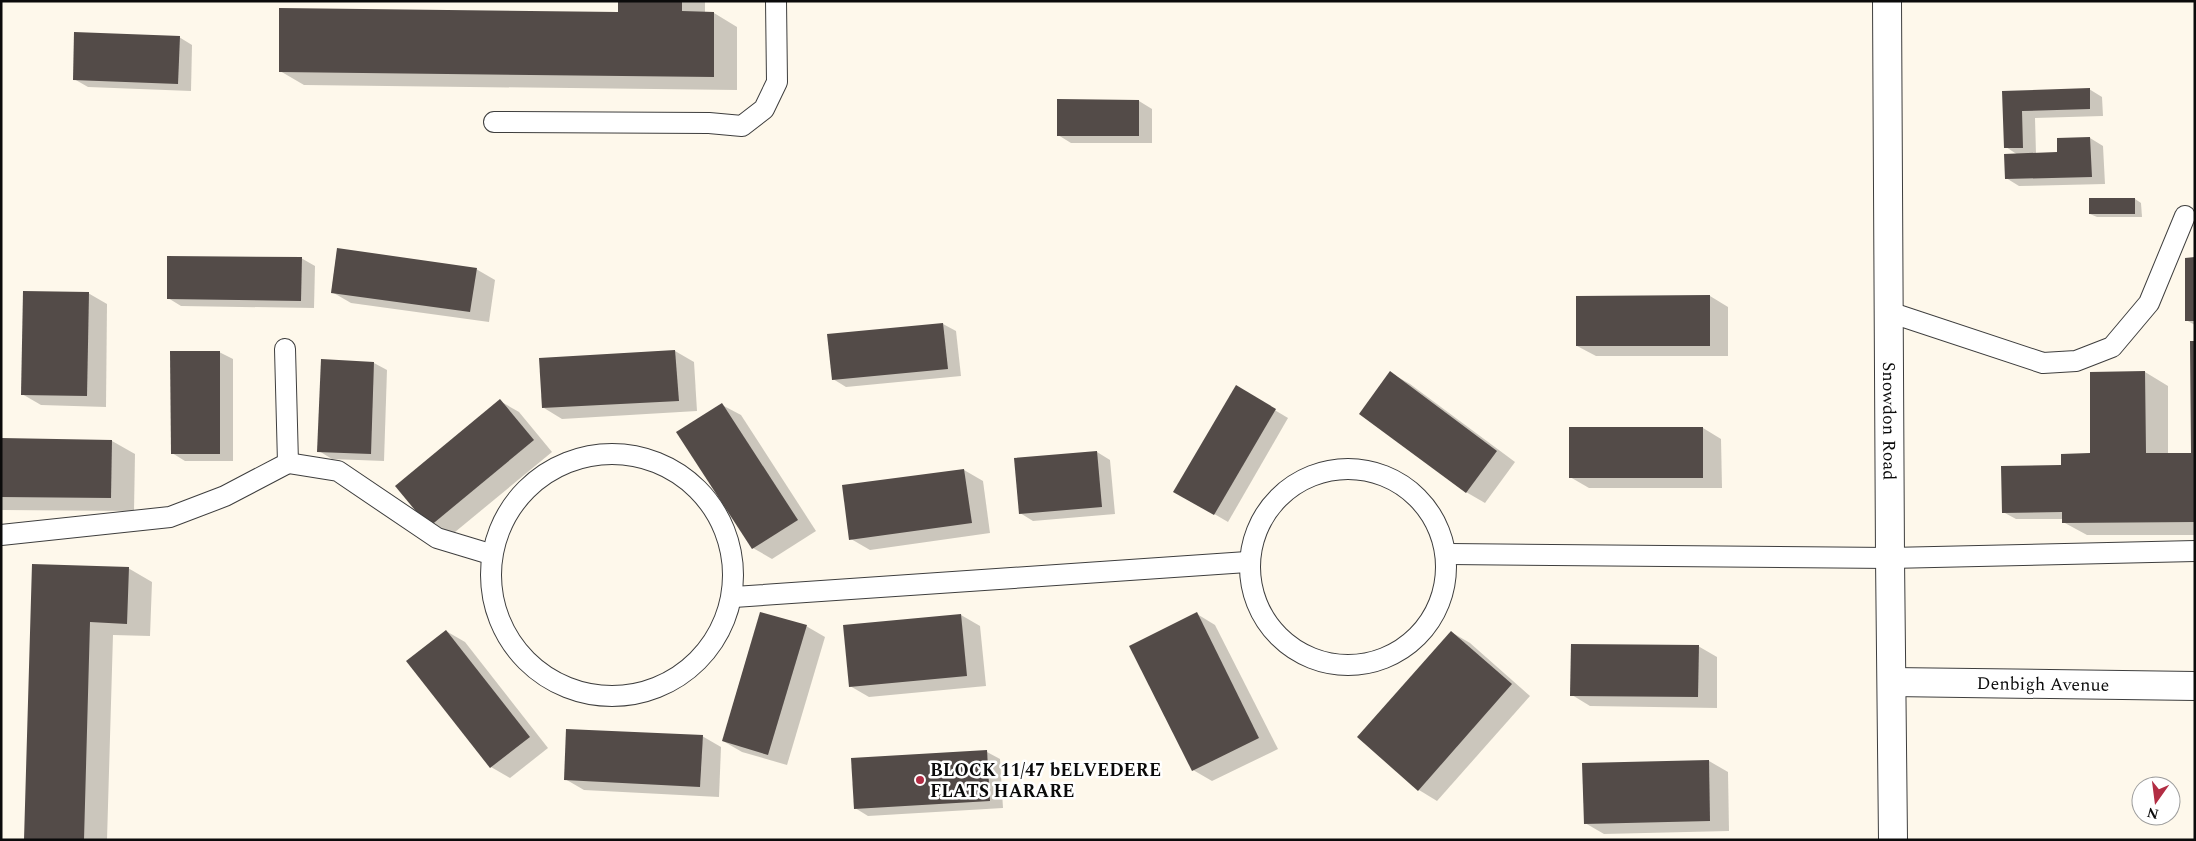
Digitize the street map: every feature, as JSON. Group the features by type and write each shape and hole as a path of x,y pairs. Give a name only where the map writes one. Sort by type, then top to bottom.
{"street":[{"name":"Snowdon Road","path":"1887,1 1893,840"},
{"name":"Denbigh Avenue","path":"1892,682 2195,686"}],"lane":[{"path":"494,122 709,123 742,126 764,109 777,82 776,1"},
{"path":"1888,312 2043,363 2076,361 2112,347 2149,303 2185,216"},
{"path":"285,349 288,463"},
{"path":"633,454 692,481 728,533 734,596 707,654 655,691 591,697 532,670 496,617 490,554 517,496 569,460 633,454"},
{"path":"1,534 170,517 225,496 288,463 338,471 437,538 490,554"},
{"path":"1374,470 1424,501 1449,554 1440,609 1429,623 1405,650 1353,668 1299,655 1260,616 1248,562 1267,507 1315,472 1374,470"},
{"path":"1449,554 1890,558 2195,551"},
{"path":"734,596 1248,562"}],"building":[{"path":"618,1 682,1 682,11 714,12 714,77 279,72 279,8 618,12"},
{"path":"74,32 180,36 178,84 73,80"},
{"path":"2090,88 2090,109 2022,111 2023,148 2004,148 2002,91"},
{"path":"1057,99 1139,100 1139,136 1057,136"},
{"path":"2090,137 2092,177 2005,179 2004,154 2057,152 2057,138"},
{"path":"2089,198 2135,198 2135,214 2089,214"},
{"path":"337,248 477,268 470,312 331,293"},
{"path":"167,256 302,257 301,301 167,299"},
{"path":"2195,257 2195,321 2185,321 2185,258"},
{"path":"23,291 89,292 87,396 21,395"},
{"path":"1710,295 1710,346 1576,346 1576,296"},
{"path":"943,323 948,369 832,380 827,334"},
{"path":"2190,341 2195,341 2195,522 2062,523 2062,512 2002,513 2001,466 2061,465 2061,454 2090,453 2090,372 2145,371 2146,453 2191,453"},
{"path":"675,350 679,401 542,408 539,358"},
{"path":"170,351 220,351 220,454 171,454"},
{"path":"321,359 374,362 371,454 317,452"},
{"path":"1390,371 1497,451 1466,493 1359,414"},
{"path":"1236,385 1276,409 1214,515 1173,492"},
{"path":"500,399 534,440 429,527 395,486"},
{"path":"722,403 798,520 752,549 676,432"},
{"path":"1569,427 1703,427 1703,478 1569,478"},
{"path":"1,438 112,440 111,498 1,497"},
{"path":"1097,451 1102,507 1019,514 1014,458"},
{"path":"964,469 972,523 849,540 842,485"},
{"path":"32,564 129,567 127,624 90,622 84,840 24,840"},
{"path":"760,612 807,625 768,755 722,741"},
{"path":"1197,612 1259,738 1192,771 1129,646"},
{"path":"961,614 967,676 849,687 843,625"},
{"path":"446,630 530,737 490,768 406,661"},
{"path":"1451,631 1512,684 1418,791 1357,737"},
{"path":"1571,644 1699,645 1698,697 1570,696"},
{"path":"566,729 703,735 700,787 564,780"},
{"name":"BLOCK 11/47 bELVEDERE FLATS HARARE","path":"987,750 990,801 854,809 851,758"},
{"path":"1709,760 1710,821 1584,824 1582,763"}],"place":[{"name":"BLOCK 11/47 bELVEDERE FLATS HARARE","path":"920,780"}]}
